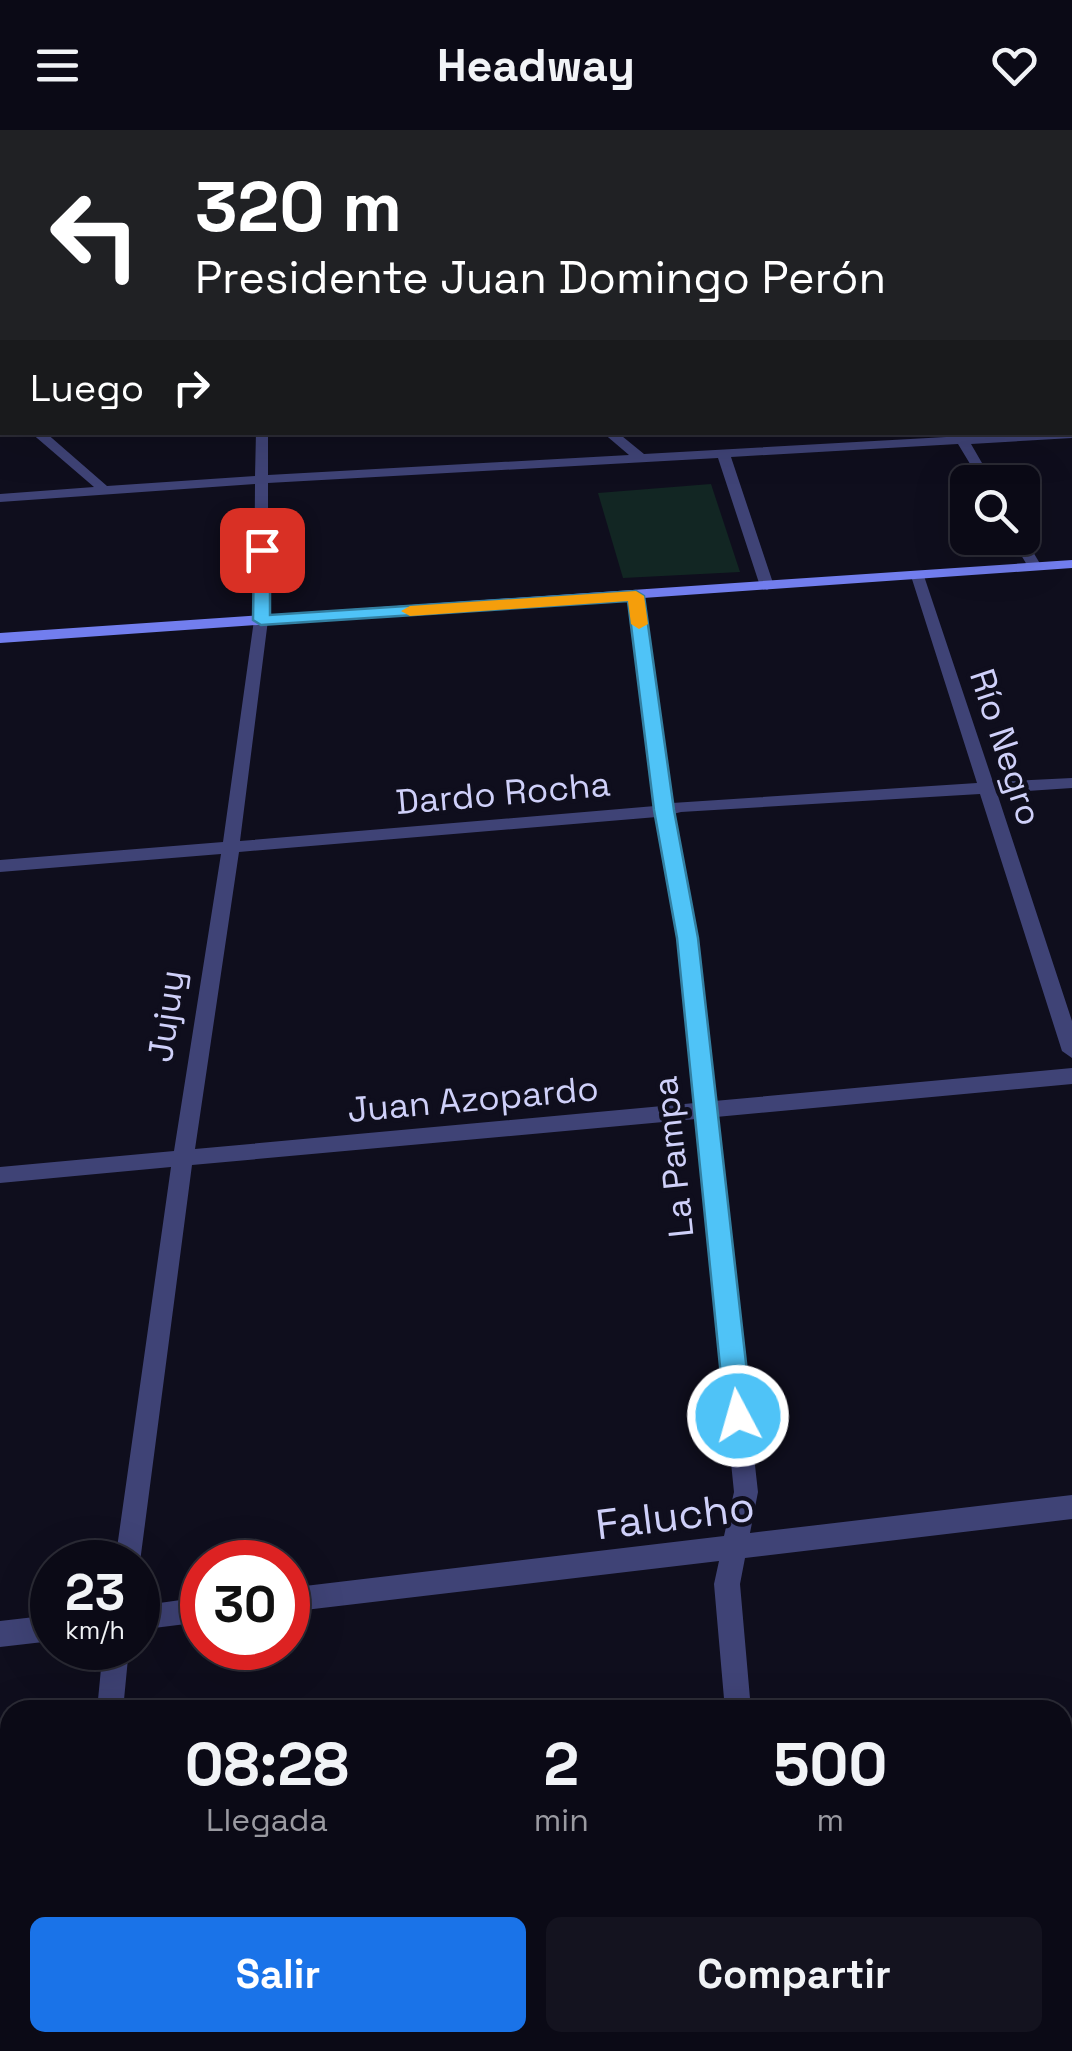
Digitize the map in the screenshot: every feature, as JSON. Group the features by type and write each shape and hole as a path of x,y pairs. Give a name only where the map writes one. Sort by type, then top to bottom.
{"street":[{"path":"40,435 100,484 102,490"},
{"name":"Jujuy","path":"130,1540 183,1158 247,742 261,620 262,435"},
{"path":"612,435 640,457"},
{"path":"820,435 834,446"},
{"path":"0,498 1019,435"},
{"path":"962,440 976,465"},
{"path":"723,454 767,586"},
{"path":"1028,555 1035,567"},
{"path":"0,638 1072,564"},
{"name":"Río Negro","path":"918,576 1072,1051"},
{"name":"La Pampa","path":"636,596 664,810 687,938 746,1492 727,1584 737,1700"},
{"name":"Dardo Rocha","path":"0,866 664,810 1072,783"},
{"name":"Juan Azopardo","path":"0,1174 1072,1076"},
{"name":"Falucho","path":"310,1597 1072,1507"},
{"path":"0,1634 30,1631"},
{"path":"111,1700 114,1670"}],"green space":[{"path":"711,484 740,572 623,578 598,493"}],"slow traffic":[{"path":"410,611 636,596 639,624"}],"route":[{"path":"262,550 261,620 636,596 664,810 687,938 738,1416"}]}
